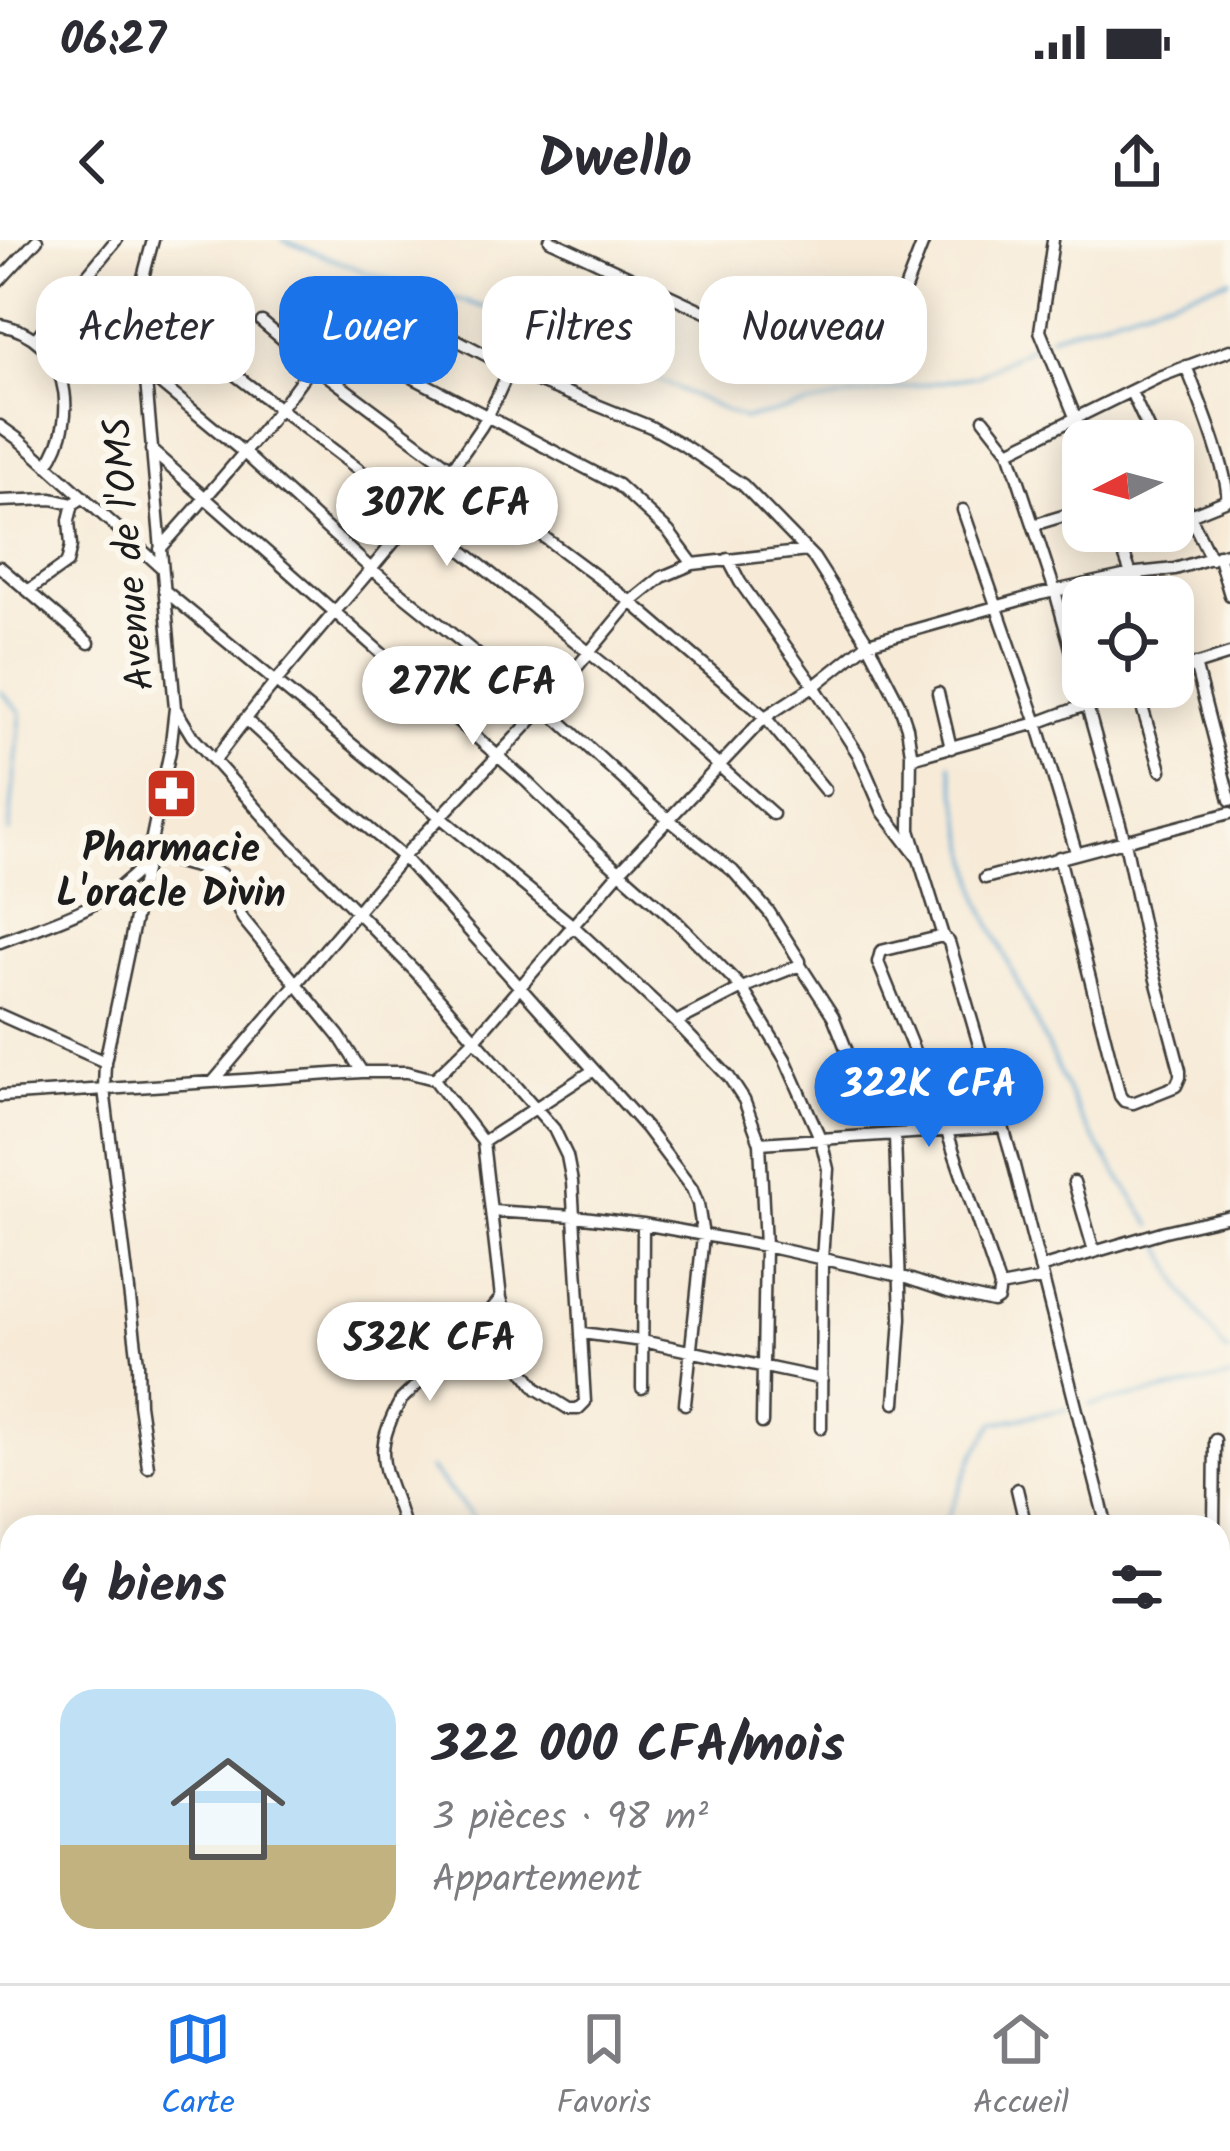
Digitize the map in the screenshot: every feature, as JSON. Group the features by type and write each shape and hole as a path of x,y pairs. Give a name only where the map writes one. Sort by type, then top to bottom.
{"street":[{"path":"0,280 37,240"},
{"path":"87,276 116,240"},
{"name":"Avenue de l'OMS","path":"143,276 153,240"},
{"path":"550,240 755,335 820,340 864,331 884,318 900,302 924,240"},
{"path":"1053,240 1040,331 1079,420"},
{"path":"262,322 279,336"},
{"path":"0,326 36,338"},
{"path":"1009,451 1077,415 1230,350"},
{"path":"1186,366 1230,491 1227,500 1194,513"},
{"path":"47,466 62,440 66,401 62,384"},
{"name":"Avenue de l'OMS","path":"145,384 175,708 104,1062 104,1089 148,1467"},
{"path":"161,384 370,568 543,708 733,872 769,912 833,1016 866,1099"},
{"path":"247,384 588,653 773,814"},
{"path":"160,549 298,384"},
{"path":"340,384 631,602 765,717 825,790"},
{"path":"425,384 618,485 669,532 693,564"},
{"path":"215,760 453,467 504,384"},
{"path":"547,384 652,428 742,485 807,551 868,643 902,711 911,753 910,830 960,975 1104,1515"},
{"path":"1131,392 1144,420"},
{"path":"984,418 1009,451 1062,616"},
{"path":"0,426 79,501 161,566"},
{"path":"152,450 526,781 742,988 784,1059 821,1140 827,1169 821,1428"},
{"path":"0,501 79,501"},
{"path":"29,590 67,563 69,520 79,501"},
{"path":"963,510 999,606 1076,852"},
{"path":"1034,525 1062,516"},
{"path":"1194,520 1220,555 1230,595"},
{"path":"212,1083 403,856 543,708 631,602 662,577 693,564 807,551"},
{"path":"1125,552 1135,576"},
{"path":"434,1079 765,717 868,643 1055,591 1220,555"},
{"path":"728,560 858,754 883,812 919,859"},
{"path":"0,567 89,643"},
{"path":"163,589 572,925 729,1077 745,1100 760,1143 765,1246 762,1424"},
{"path":"1230,653 1195,664 1230,800"},
{"path":"938,693 951,748"},
{"path":"0,1096 362,1072 407,1072 434,1079 483,1142 501,1298 525,1376 537,1389 573,1410 585,1402 574,1216 567,1156 554,1130 476,1038 277,831 192,736 175,708"},
{"path":"911,753 920,757 1076,708"},
{"path":"1059,857 1120,1096 1124,1102 1133,1102 1176,1086 1180,1077 1088,708"},
{"path":"1142,708 1161,770"},
{"path":"245,718 403,856 646,1128 684,1177 698,1204 703,1236 685,1404"},
{"path":"985,878 1230,813"},
{"path":"0,941 108,898 147,858 221,874 243,919 355,1057 362,1072"},
{"path":"492,1211 574,1216 765,1246 993,1302 1001,1294 1000,1287 947,1132 878,962 881,951 943,936"},
{"path":"676,1022 800,965"},
{"path":"0,1015 104,1062"},
{"path":"483,1142 594,1070"},
{"path":"760,1143 1002,1127"},
{"path":"895,1136 900,1356 895,1402"},
{"path":"1074,1182 1094,1250"},
{"path":"1000,1287 1094,1250 1230,1216"},
{"path":"642,1388 643,1225"},
{"path":"400,1515 383,1464 384,1441 393,1415 401,1400 476,1329 501,1298"},
{"path":"582,1334 642,1341 822,1379"},
{"path":"1214,1515 1215,1440"},
{"path":"1017,1489 1023,1515"}],"waterway":[{"path":"283,240 365,272 527,320 744,419 977,376 1038,343"},
{"path":"1049,336 1230,279"},
{"path":"0,691 21,712 9,832"},
{"path":"950,763 981,904 1082,1121 1152,1226"},
{"path":"1159,1240 1183,1290 1230,1352"},
{"path":"1090,1405 1230,1378"},
{"path":"948,1515 972,1459 994,1423 1067,1409"},
{"path":"430,1468 471,1515"}],"place":[{"name":"Pharmacie L'oracle Divin","path":"171,794"}]}
